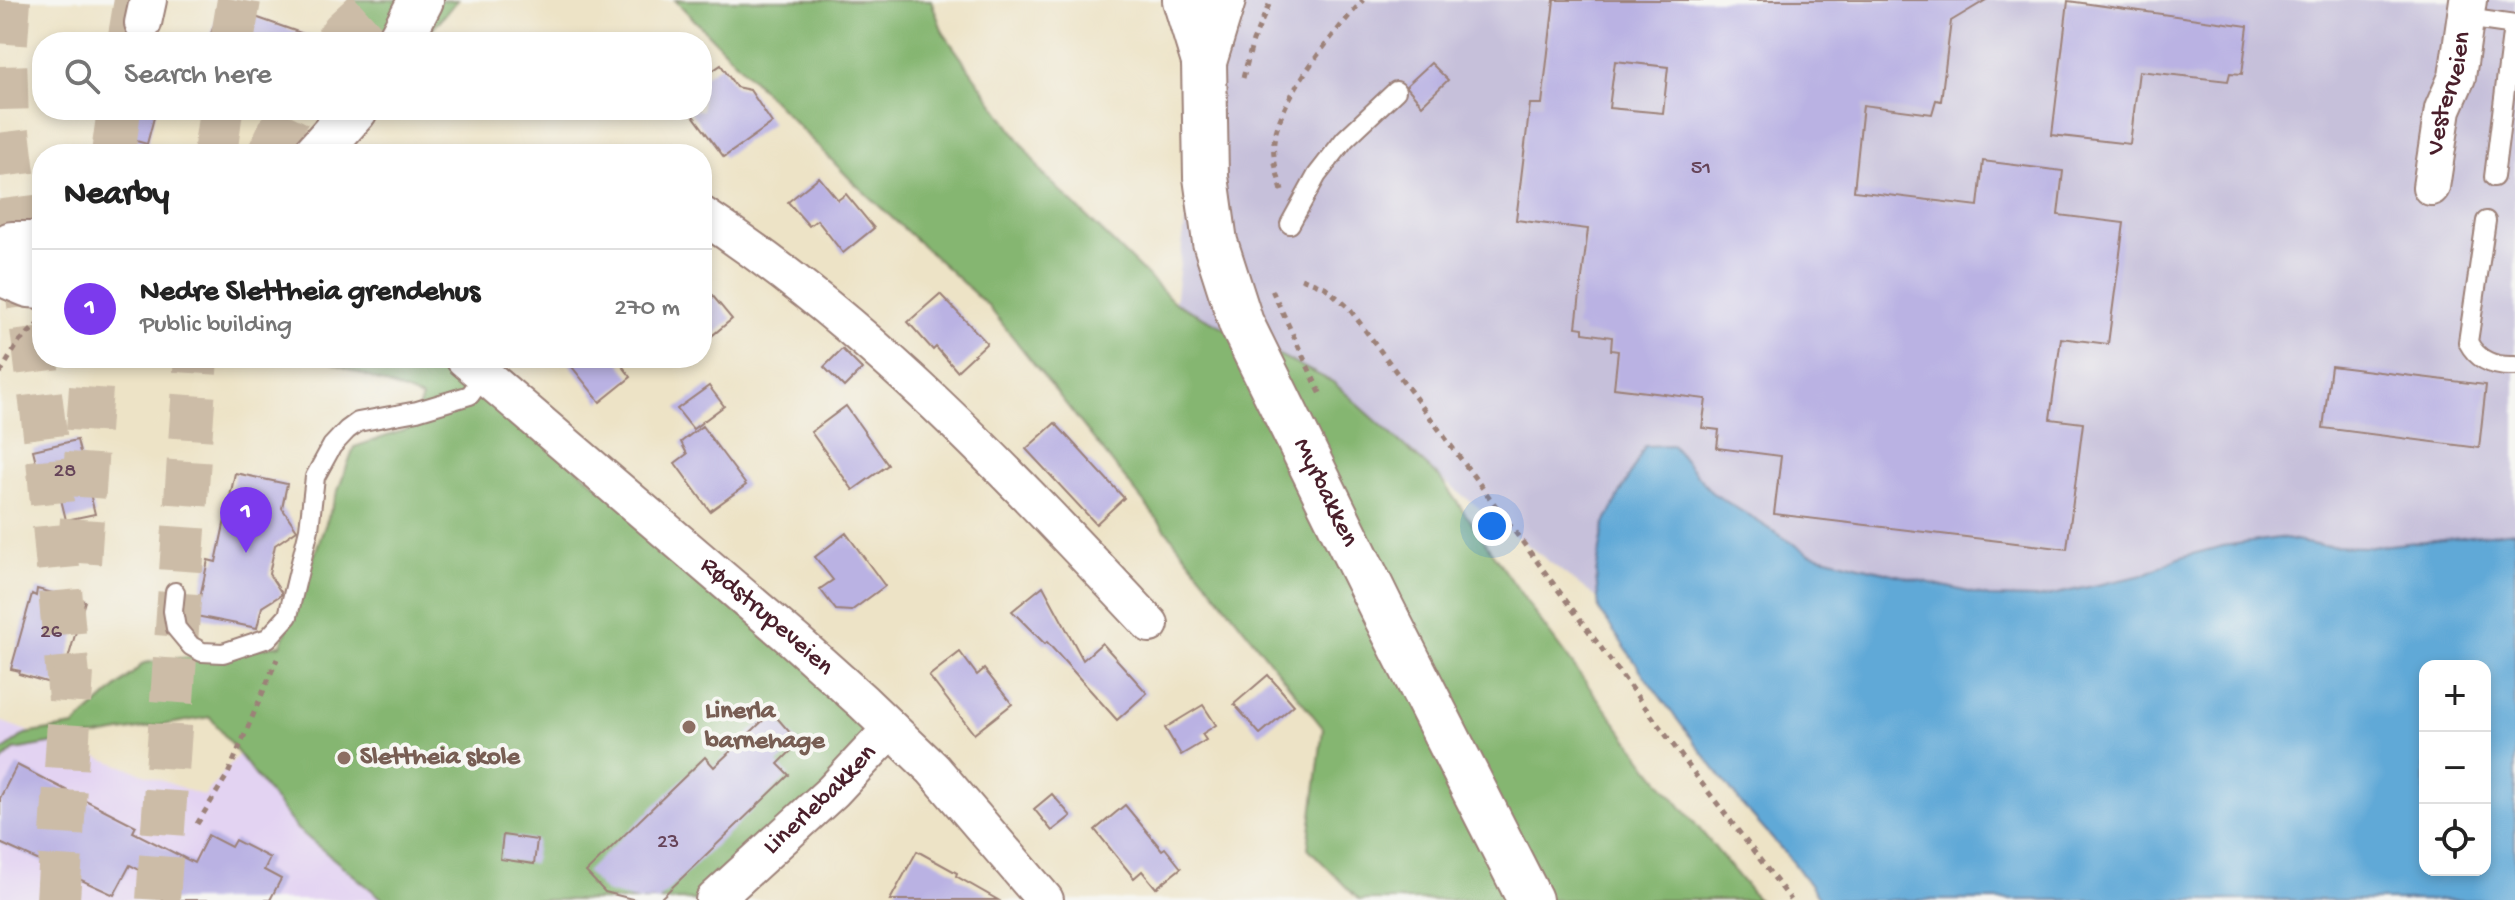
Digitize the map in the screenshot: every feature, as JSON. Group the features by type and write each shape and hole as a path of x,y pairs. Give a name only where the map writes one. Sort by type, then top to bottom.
{"street":[{"path":"404,32 421,0"},
{"name":"Myrbakken","path":"1185,0 1204,62 1210,214 1215,242 1241,323 1530,900"},
{"name":"Myrbakken","path":"1204,62 1223,0"},
{"name":"Vesterveien","path":"2431,187 2443,109 2457,77 2477,13"},
{"path":"325,144 346,120"},
{"path":"712,222 743,242 881,354 1004,470 1150,624"},
{"path":"0,250 12,244 32,244"},
{"path":"0,273 32,285"},
{"name":"Rødstrupeveien","path":"476,368 795,641 941,778 1045,900"},
{"name":"Linerlebakken","path":"714,900 833,791 890,730"}],"lane":[{"path":"2477,13 2514,32 2494,177"},
{"path":"1290,224 1317,175 1345,139 1396,91"},
{"path":"2486,221 2468,342 2475,355 2483,361 2515,366"},
{"path":"175,592 173,611 176,628 186,642 202,652 223,653 268,638 288,616 309,529 315,477 332,446 358,422 417,411 470,395 475,388 472,368"}],"path":[{"path":"1243,82 1253,41 1271,0"},
{"path":"1290,224 1274,148 1280,122 1311,66 1363,0"},
{"path":"1301,278 1325,287 1348,307 1791,900"},
{"path":"1270,286 1280,307"},
{"path":"0,373 19,342 32,330"},
{"path":"197,824 228,774 268,684 288,616"}],"shaded area":[{"path":"1230,0 2515,0 2515,531 2371,547 2321,546 2279,538 2181,557 2143,575 2038,598 1989,597 1810,554 1711,492 1672,445 1596,574 1598,599 1440,478 1333,382 1175,304 1206,52"},
{"name":"Slettheia skole","path":"353,617 479,900 0,900 0,721 204,796"}],"green space":[{"path":"351,0 458,0 430,32 352,32"},
{"path":"675,0 931,0 943,32 1044,175 1175,303 1333,382 1440,478 1650,769 1758,900 1359,900 1308,848 1323,728 988,306 853,182 712,38 712,32 706,32"},
{"path":"346,368 453,368 845,686 875,751 727,900 384,900 297,829 210,717 14,750 0,763 0,753 25,734 74,726 144,663 281,645 354,447 411,428 422,398"}],"water":[{"path":"1672,445 1711,492 1810,554 1989,597 2038,598 2143,575 2181,557 2223,546 2279,538 2321,546 2371,547 2515,531 2515,900 1821,900 1793,862 1743,806 1648,681 1599,610 1596,574 1604,525 1645,446"}],"building":[{"path":"1554,0 1986,0 1951,21 1941,101 1936,100 1932,114 1863,105 1854,191 1978,206 1983,161 2063,171 2058,215 2124,223 2108,344 2061,338 2050,419 2083,423 2067,549 1774,514 1781,456 1717,448 1719,430 1702,428 1706,399 1614,388 1618,351 1611,350 1612,337 1583,333 1583,328 1576,327 1588,229 1516,220 1530,104 1542,104","holes":["1615,61 1668,67 1663,113 1609,108"]},
{"path":"2068,1 2248,26 2242,74 2230,73 2228,81 2139,71 2130,144 2052,135"},
{"path":"221,5 298,32 212,32"},
{"path":"1431,63 1448,80 1422,105 1406,86"},
{"path":"721,65 736,87 750,90 772,123 724,157 696,120 712,120 712,71"},
{"path":"100,120 153,120 147,144 97,130"},
{"path":"819,177 838,200 846,194 874,228 843,253 817,220 809,226 788,202"},
{"path":"940,294 987,343 957,371 908,322"},
{"path":"712,295 732,319 712,336"},
{"path":"842,349 862,369 844,387 824,367"},
{"path":"2331,366 2486,385 2479,448 2323,428"},
{"path":"573,368 624,368 631,377 600,402"},
{"path":"709,386 724,406 693,429 677,409"},
{"path":"846,406 888,465 853,490 811,432"},
{"path":"1055,423 1124,498 1096,524 1026,449"},
{"path":"702,426 746,485 710,511 675,463 687,454 681,442"},
{"path":"77,440 95,514 66,520 59,491 44,494 33,450"},
{"path":"235,473 287,484 282,508 297,530 275,545 269,574 281,595 262,607 257,628 196,616 208,560 216,562"},
{"path":"846,533 885,586 851,611 836,610 820,589 833,580 815,557"},
{"path":"1043,586 1083,660 1102,643 1147,693 1117,720 1047,642 1045,644 1012,611"},
{"path":"37,589 85,601 60,686 11,669 32,594 36,596"},
{"path":"960,652 977,675 984,669 1012,704 974,734 929,676"},
{"path":"1268,675 1294,705 1260,734 1234,704"},
{"path":"1203,705 1216,725 1202,734 1206,740 1181,755 1165,728"},
{"path":"772,712 799,743 778,764 789,775 659,900 636,900 605,892 586,872 705,757 714,767"},
{"path":"17,765 136,826 133,832 194,863 208,835 231,847 235,840 270,858 264,870 281,879 270,900 163,900 171,886 130,865 114,895 0,843 0,798"},
{"path":"1052,794 1071,816 1052,831 1034,809"},
{"path":"1125,805 1181,868 1156,888 1142,871 1134,878 1095,830"},
{"path":"503,835 537,840 534,864 500,859"},
{"path":"917,851 957,873 956,876 998,900 890,900"}],"tunnel":[{"path":"9,0 5,55 7,124 32,328"},
{"path":"131,32 136,0"},
{"path":"234,32 239,0"},
{"path":"343,32 378,0"},
{"path":"114,144 118,120"},
{"path":"216,144 220,120"},
{"path":"274,144 285,120"},
{"path":"37,368 70,699"},
{"path":"79,563 92,368"},
{"path":"158,900 195,368"},
{"path":"58,900 72,672"}],"place":[{"name":"Nedre Slettheia grendehus","path":"246,553"},
{"name":"Linerla barnehage","path":"689,727"},
{"name":"Slettheia skole","path":"344,758"}]}
